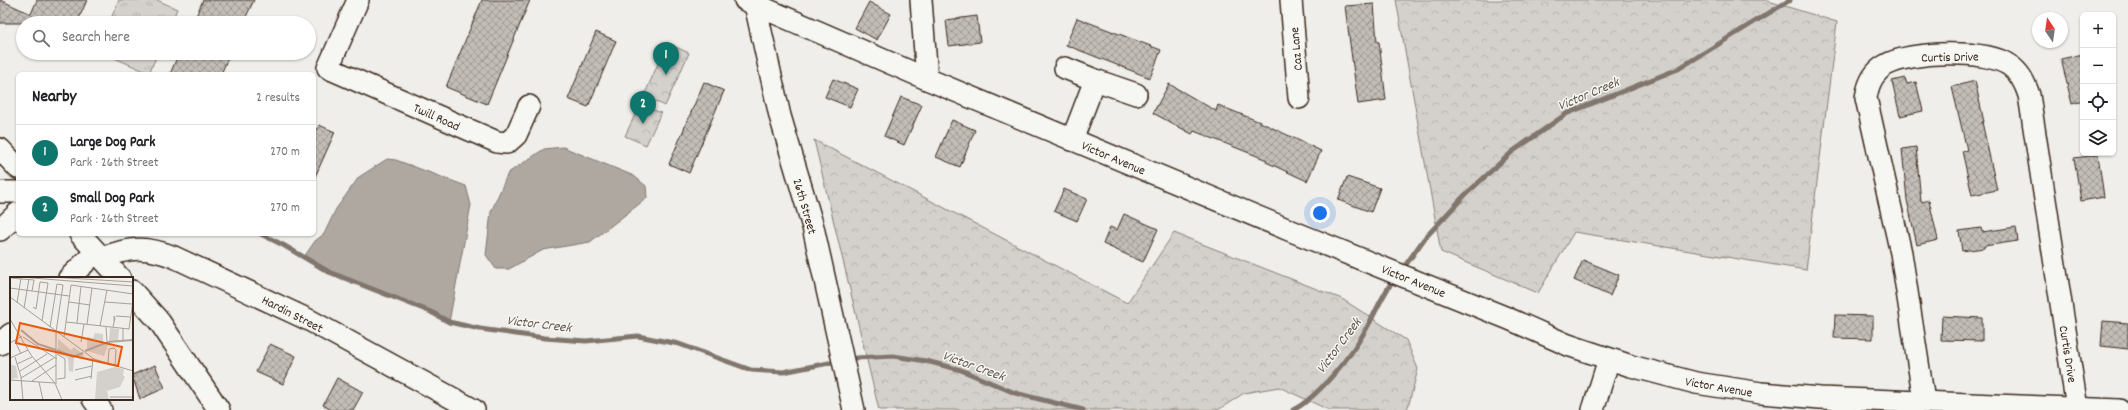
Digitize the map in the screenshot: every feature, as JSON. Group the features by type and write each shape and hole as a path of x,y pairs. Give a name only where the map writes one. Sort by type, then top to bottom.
{"street":[{"name":"Twill Road","path":"358,0 328,68 497,142 507,142 516,135 529,106"},
{"path":"921,0 927,79"},
{"name":"Caz Lane","path":"1291,0 1299,98"},
{"name":"Victor Avenue","path":"751,1 927,79 1296,233 1507,318 1568,345 1631,366 1696,383 1762,393 2119,410"},
{"name":"26th Street","path":"751,1 780,116 813,227 854,410"},
{"name":"Curtis Drive","path":"1924,401 1901,253 1866,98 1872,79 1886,65 1918,56 1964,54 1987,56 1999,59 2009,65 2018,73 2029,94 2077,408"},
{"path":"1064,68 1136,94"},
{"path":"1072,140 1095,80"},
{"path":"0,149 16,166"},
{"path":"0,192 16,192"},
{"path":"0,230 16,215"},
{"path":"82,236 119,277"},
{"name":"Hardin Street","path":"99,255 138,248 157,250 174,257 309,320 474,410"},
{"path":"70,277 99,255"},
{"path":"133,292 159,322 219,410"},
{"path":"0,344 10,335"},
{"path":"1593,410 1609,359"},
{"path":"94,400 101,410"}],"green space":[{"path":"119,0 157,0 177,9 174,16 112,16"},
{"path":"1396,0 1765,0 1837,22 1806,270 1574,232 1538,293 1441,252"},
{"path":"667,43 689,53 665,106 644,96"},
{"path":"119,60 155,60 149,72"},
{"path":"640,104 661,113 646,145 625,136"},
{"path":"814,140 1127,303 1174,233 1342,299 1406,340 1418,369 1408,407 1404,410 1329,410 1279,387 1244,393 1218,410 879,410"}],"shaded area":[{"path":"563,147 634,176 646,186 647,198 590,242 543,250 509,269 496,269 486,255 491,212 508,173 544,149"},
{"path":"387,159 396,160 466,186 471,205 449,322 431,312 329,272 304,257 315,241 324,234 336,209 359,177"}],"building":[{"path":"0,0 31,14 37,0 87,0 80,16 16,16 16,23 0,23"},
{"path":"203,0 254,0 246,16 196,16"},
{"path":"482,0 530,0 487,104 446,87"},
{"path":"869,2 891,14 877,40 855,28"},
{"path":"1374,4 1377,42 1379,42 1386,100 1358,104 1345,6"},
{"path":"977,16 980,42 949,46 946,20"},
{"path":"1077,18 1161,50 1150,78 1066,45"},
{"path":"596,32 616,41 588,107 568,99"},
{"path":"2080,55 2080,102 2072,104 2061,59"},
{"path":"176,60 227,60 222,72 171,72"},
{"path":"1905,78 1907,84 1916,82 1923,111 1900,116 1892,81"},
{"path":"833,79 858,89 850,107 825,97"},
{"path":"1975,81 1984,122 1982,122 1997,190 1972,195 1962,151 1967,150 1952,87"},
{"path":"704,82 724,91 689,173 669,164"},
{"path":"1169,84 1216,111 1218,105 1260,122 1321,151 1307,181 1266,162 1267,160 1194,131 1192,134 1153,113"},
{"path":"901,97 922,105 904,145 884,136"},
{"path":"952,120 975,130 960,167 936,157"},
{"path":"319,125 335,132 316,175 316,133"},
{"path":"1916,147 1921,202 1929,200 1938,240 1917,245 1907,200 1902,149"},
{"path":"2098,156 2104,197 2081,201 2074,158"},
{"path":"1347,177 1380,188 1371,212 1338,200"},
{"path":"1064,189 1087,199 1077,221 1054,211"},
{"path":"1124,214 1158,229 1143,262 1103,244 1110,227 1117,230"},
{"path":"2016,227 2018,241 1962,251 1959,231 1981,228 1982,232"},
{"path":"1583,260 1619,275 1610,296 1574,280"},
{"path":"1835,315 1873,316 1873,339 1834,338"},
{"path":"1942,316 1982,318 1982,341 1941,340"},
{"path":"2103,321 2128,323 2128,349 2101,346"},
{"path":"270,344 296,356 283,384 256,372"},
{"path":"155,365 165,388 140,399 133,375"},
{"path":"337,378 363,392 353,410 331,410 323,405"}],"waterway":[{"name":"Victor Creek","path":"1407,263 1424,239 1465,195 1512,152 1566,114 1678,69 1790,0"},
{"name":"Victor Creek","path":"265,236 329,272 431,312 449,322 480,329 545,338 586,341 638,336 679,344 751,370 783,372 829,363"},
{"name":"Victor Creek","path":"1293,410 1323,386 1342,364 1359,341 1390,285"},
{"name":"Victor Creek","path":"856,358 893,356 926,361 961,370 1015,393 1083,410"}],"place":[{"name":"Large Dog Park","path":"666,75"},
{"name":"Small Dog Park","path":"643,124"}]}
